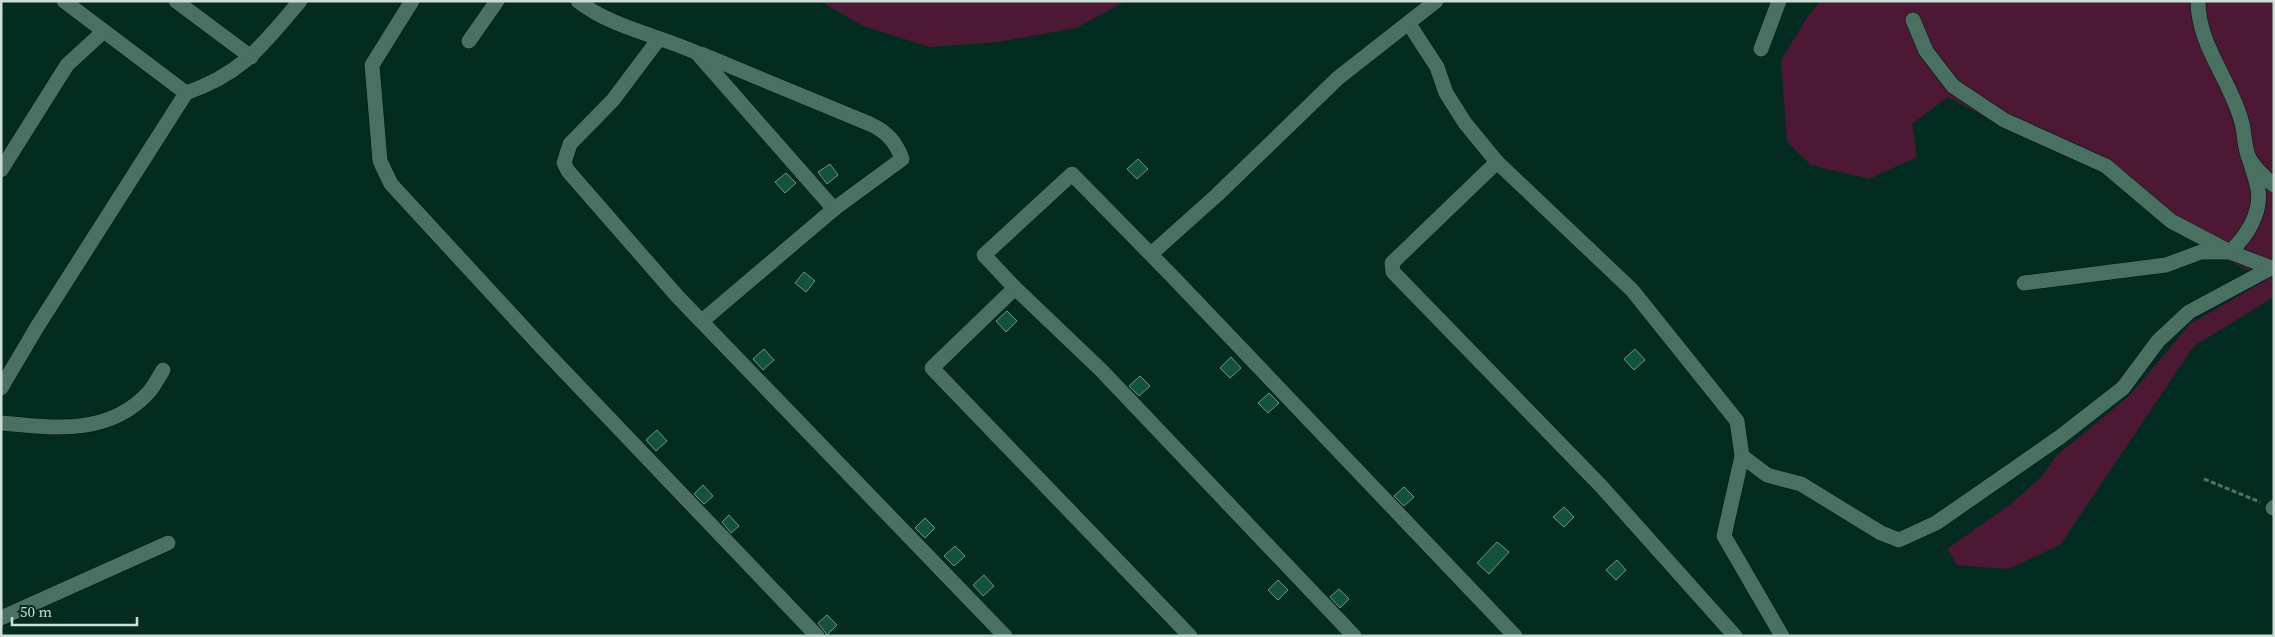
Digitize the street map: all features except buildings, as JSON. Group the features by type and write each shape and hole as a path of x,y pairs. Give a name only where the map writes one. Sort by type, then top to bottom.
{"lane":[{"path":"64,1 186,93"},
{"path":"176,1 251,57"},
{"path":"1,388 37,327 186,93 209,85 231,73 251,57 300,1"},
{"path":"412,1 372,65 377,146 384,172 391,184 545,351 818,636"},
{"path":"469,41 497,1"},
{"path":"578,1 606,18 658,40 677,44 881,129 895,143 902,160 834,209 702,321"},
{"path":"1151,254 1217,195 1338,78 1380,43 1409,24 1436,1"},
{"path":"1761,49 1779,1"},
{"path":"2024,284 2166,265 2202,252 2230,252 2243,239 2254,217 2258,191 2242,123 2233,96 2208,50 2198,11 2198,1"},
{"path":"1913,20 1926,51 1953,86 2004,120 2106,166 2171,221 2230,252 2272,268"},
{"path":"1409,24 1437,67 1446,93 1465,123 1497,162 1632,290 1737,421 1742,456 1724,536 1782,636"},
{"path":"1,170 67,65 104,31"},
{"path":"658,40 613,100 570,144 564,164 582,187 702,321 1005,636"},
{"path":"697,53 834,209"},
{"path":"2249,158 2274,185"},
{"path":"1497,162 1392,263 1393,272 1601,486 1734,636"},
{"path":"1354,636 1101,370 1014,288 984,255 1072,174 1151,254 1515,636"},
{"path":"1742,456 1767,475 1801,484 1882,533 1899,540 1936,523 2060,437 2123,388 2158,342 2189,312 2272,268"},
{"path":"1014,288 932,368 1190,636"},
{"path":"1,423 44,427 92,426 115,417 134,404 149,392 163,370"},
{"path":"1,618 168,543"}],"path":[{"path":"2204,479 2273,508"}],"shaded area":[{"path":"820,1 1126,1 1076,28 998,42 930,47 863,26"},
{"path":"1820,1 2274,1 2274,297 2194,346 2060,545 2008,569 1957,565 1947,549 2012,503 2041,477 2057,455 2129,396 2190,324 2266,280 2189,240 2166,224 2103,172 2001,126 1948,97 1912,124 1917,157 1869,179 1811,165 1787,142 1781,60 1808,16"}]}
